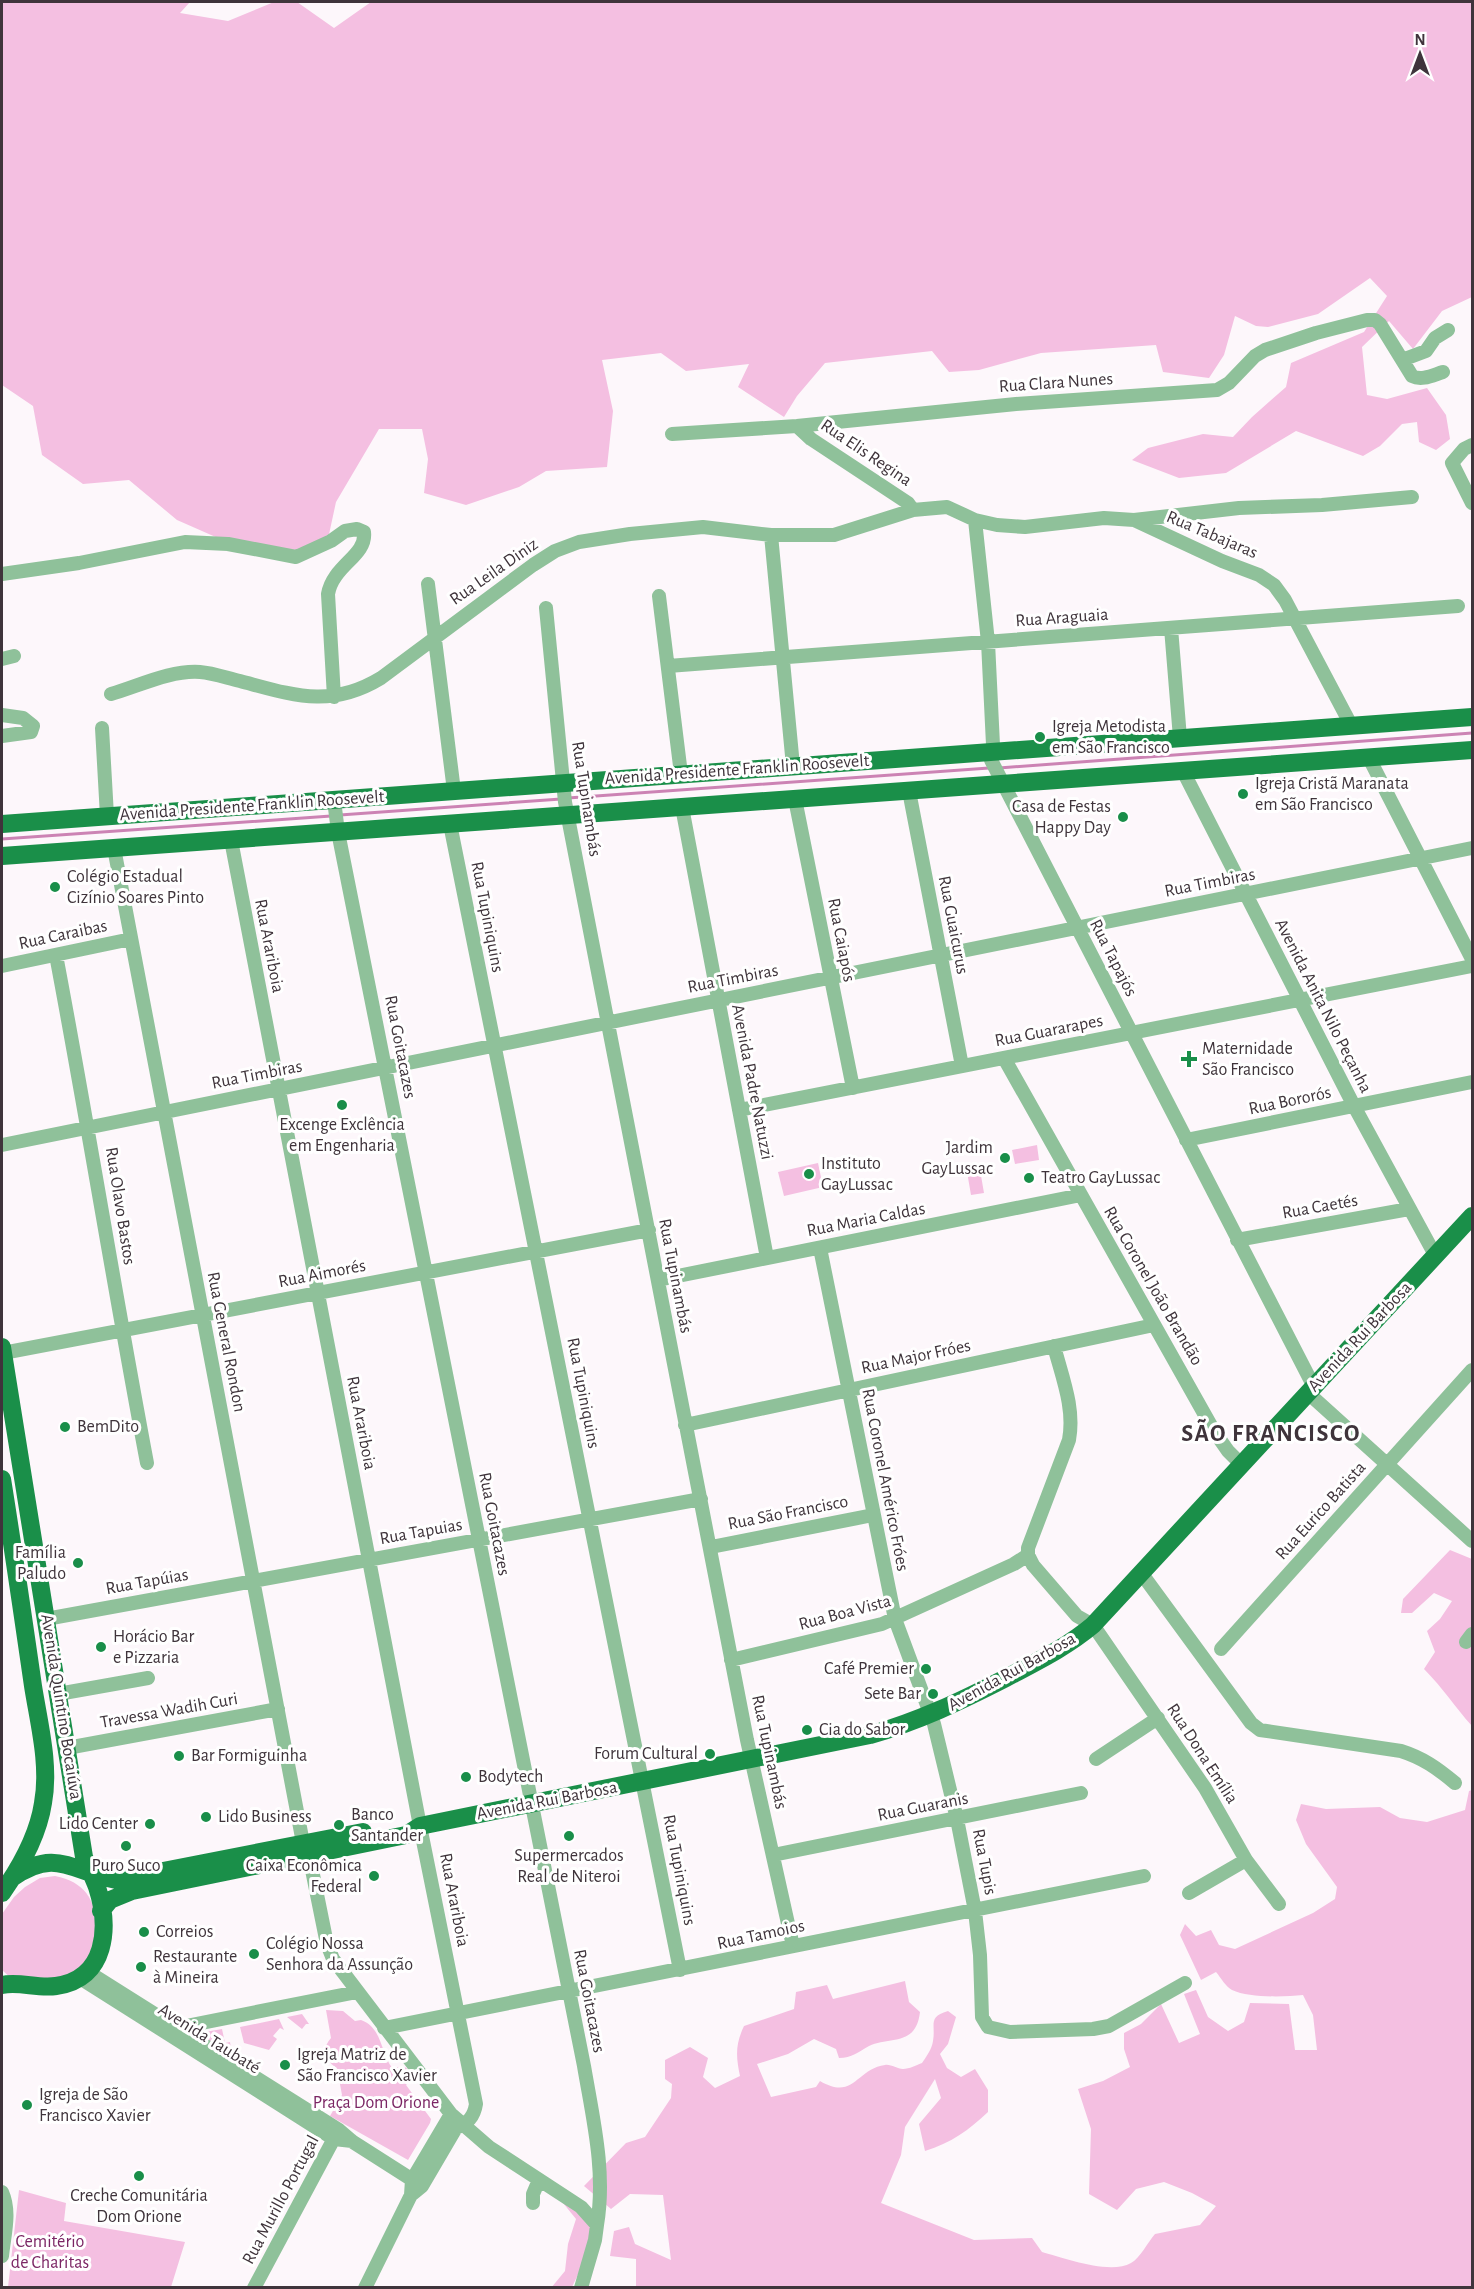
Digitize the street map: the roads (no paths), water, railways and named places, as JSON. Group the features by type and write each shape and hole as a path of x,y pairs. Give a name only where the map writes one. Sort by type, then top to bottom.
{"main road":[{"name":"Avenida Presidente Franklin Roosevelt","path":"2,824 106,816 336,816 450,824 681,774 992,756 1180,738 1473,717"},
{"name":"Avenida Presidente Franklin Roosevelt","path":"2,856 231,840 454,791 682,807 909,791 1000,779 1183,771 1473,750"},
{"name":"Avenida Rui Barbosa","path":"12,1878 36,1865 57,1862 117,1881 306,1849 406,1835 420,1826 870,1735 931,1715 1074,1641 1093,1625 1435,1255 1472,1218"},
{"name":"Avenida Quintino Bocaiúva","path":"2,1350 84,1857 97,1888 101,1911 103,1944 98,1957 84,1975"},
{"name":"Avenida Quintino Bocaiúva","path":"2,1479 45,1764 44,1794 38,1826 2,1893"},
{"name":"Avenida Rui Barbosa","path":"101,1911 110,1900 132,1891 306,1849"},
{"path":"5,1981 32,1988 56,1986 84,1975"}],"street":[{"name":"Rua Clara Nunes","path":"672,434 797,426 1016,404 1217,390 1229,384 1256,356 1265,350 1316,333 1367,320 1375,320 1380,324 1412,376 1417,378 1443,372"},
{"path":"1402,360 1426,351 1435,338 1448,330"},
{"name":"Rua Elis Regina","path":"797,426 811,439 908,503 913,510"},
{"path":"1473,445 1464,449 1452,463 1473,503"},
{"path":"1134,520 1239,508 1322,505 1412,497"},
{"name":"Rua Leila Diniz","path":"118,692 175,674 200,672 317,698 334,697 365,688 532,565 555,551 579,542 662,530 703,527 771,535 834,535 913,510 947,507 975,520"},
{"name":"Rua Tabajaras","path":"975,520 997,525 1025,527 1104,518 1134,520 1222,561 1259,575 1274,585 1285,600 1351,725"},
{"name":"Rua Tapajós","path":"975,520 988,642 992,756 1000,779 1237,1240 1311,1390"},
{"path":"2,574 79,563 191,542 228,544 296,557 331,541 345,531 357,529 364,532 365,541 362,548 335,574 328,594 334,697"},
{"path":"771,535 793,766"},
{"path":"428,584 454,791"},
{"path":"659,596 681,774"},
{"name":"Rua Araguaia","path":"668,666 1458,606"},
{"name":"Rua Tupinambás","path":"546,608 564,798 685,1425 711,1547 731,1660 793,1946"},
{"path":"1171,628 1180,738"},
{"path":"2,715 23,718 32,723 33,730 2,736"},
{"path":"102,728 106,816"},
{"path":"1369,758 1473,959"},
{"name":"Avenida Anita Nilo Peçanha","path":"1183,771 1354,1106 1435,1255"},
{"name":"Rua Guaicurus","path":"909,791 962,1066"},
{"name":"Rua Caiapós","path":"795,799 853,1088"},
{"name":"Avenida Padre Natuzzi","path":"682,807 767,1258"},
{"name":"Rua Goitacazes","path":"336,816 584,2066 602,2198 595,2240 581,2288"},
{"name":"Rua Tupiniquins","path":"450,824 680,1970"},
{"name":"Rua Arariboia","path":"231,840 420,1826 476,2104 475,2114 456,2128 415,2187"},
{"name":"Rua General Rondon","path":"114,848 278,1709 330,1953 384,2028 451,2114 489,2147 580,2206 597,2225"},
{"name":"Rua Timbiras","path":"2,1145 1473,848"},
{"name":"Rua Caraibas","path":"2,966 131,939"},
{"name":"Rua Olavo Bastos","path":"56,955 89,1127 122,1330 147,1463"},
{"name":"Rua Guararapes","path":"739,1110 1473,966"},
{"name":"Rua Coronel João Brandão","path":"1004,1058 1214,1431 1228,1451 1242,1465"},
{"name":"Rua Bororós","path":"1186,1140 1473,1082"},
{"name":"Rua Maria Caldas","path":"658,1280 1081,1195"},
{"name":"Rua Caetés","path":"1237,1240 1408,1209"},
{"name":"Rua Aimorés","path":"2,1350 203,1315 649,1230"},
{"name":"Rua Coronel Américo Fróes","path":"820,1248 895,1620 931,1715"},
{"name":"Rua Major Fróes","path":"685,1425 1154,1325"},
{"path":"1028,1555 1028,1548 1069,1440 1072,1423 1071,1410 1054,1346"},
{"name":"Rua Eurico Batista","path":"1221,1649 1473,1370"},
{"path":"1311,1390 1387,1464 1473,1541"},
{"name":"Rua Tapuias","path":"254,1581 701,1499"},
{"name":"Rua São Francisco","path":"711,1547 873,1515"},
{"name":"Rua Boa Vista","path":"731,1660 895,1620 1014,1564 1028,1555"},
{"name":"Rua Dona Emília","path":"1028,1555 1033,1565 1077,1616 1093,1625 1204,1788 1246,1860 1279,1904"},
{"path":"1142,1574 1251,1723 1260,1730 1401,1751 1434,1766 1455,1783"},
{"name":"Rua Tapúias","path":"46,1619 254,1581"},
{"path":"58,1694 148,1678"},
{"name":"Travessa Wadih Curi","path":"67,1748 278,1709"},
{"name":"Rua Tupis","path":"931,1715 957,1819 975,1911 980,1956 982,2017 988,2027 996,2030 1022,2032 1093,2029 1109,2026 1185,1983"},
{"path":"1096,1759 1158,1718"},
{"name":"Rua Guaranis","path":"773,1855 1081,1793"},
{"path":"1189,1893 1246,1860"},
{"name":"Rua Tamoios","path":"384,2028 1144,1876"},
{"name":"Avenida Taubaté","path":"84,1975 176,2028 337,2134"},
{"name":"Avenida Taubaté","path":"84,1975 353,2142 415,2187"},
{"path":"176,2028 357,1992"},
{"path":"365,2288 451,2114"},
{"name":"Rua Murillo Portugal","path":"254,2288 337,2134"},
{"path":"2,2192 6,2204 6,2218 2,2256"}],"waterway":[{"path":"999,768 1472,733"},
{"path":"568,798 989,768"},
{"path":"340,815 561,799"},
{"path":"2,839 331,816"}],"place":[{"name":"Igreja Metodista em São Francisco","path":"1040,737"},
{"name":"Igreja Cristã Maranata em São Francisco","path":"1243,794"},
{"name":"Casa de Festas Happy Day","path":"1123,817"},
{"name":"Colégio Estadual Cizínio Soares Pinto","path":"55,887"},
{"name":"Maternidade São Francisco","path":"1189,1059"},
{"name":"Excenge Exclência em Engenharia","path":"342,1105"},
{"name":"Jardim GayLussac","path":"1005,1158"},
{"name":"Instituto GayLussac","path":"809,1174"},
{"name":"Teatro GayLussac","path":"1029,1178"},
{"name":"BemDito","path":"65,1427"},
{"name":"Família Paludo","path":"78,1563"},
{"name":"Horácio Bar e Pizzaria","path":"101,1647"},
{"name":"Café Premier","path":"926,1669"},
{"name":"Sete Bar","path":"933,1694"},
{"name":"Cia do Sabor","path":"807,1730"},
{"name":"Forum Cultural","path":"710,1754"},
{"name":"Bar Formiguinha","path":"179,1756"},
{"name":"Bodytech","path":"466,1777"},
{"name":"Lido Business","path":"206,1817"},
{"name":"Lido Center","path":"150,1824"},
{"name":"Banco Santander","path":"339,1825"},
{"name":"Supermercados Real de Niteroi","path":"569,1836"},
{"name":"Puro Suco","path":"126,1846"},
{"name":"Caixa Econômica Federal","path":"374,1876"},
{"name":"Correios","path":"144,1932"},
{"name":"Colégio Nossa Senhora da Assunção","path":"254,1954"},
{"name":"Restaurante à Mineira","path":"141,1967"},
{"name":"Igreja Matriz de São Francisco Xavier","path":"285,2065"},
{"name":"Igreja de São Francisco Xavier","path":"27,2105"},
{"name":"Creche Comunitária Dom Orione","path":"139,2176"}],"district":[{"name":"SÃO FRANCISCO","path":"1271,1434"}],"park label":[{"name":"Praça Dom Orione","path":"376,2103"},
{"name":"Cemitério de Charitas","path":"50,2252"}]}
